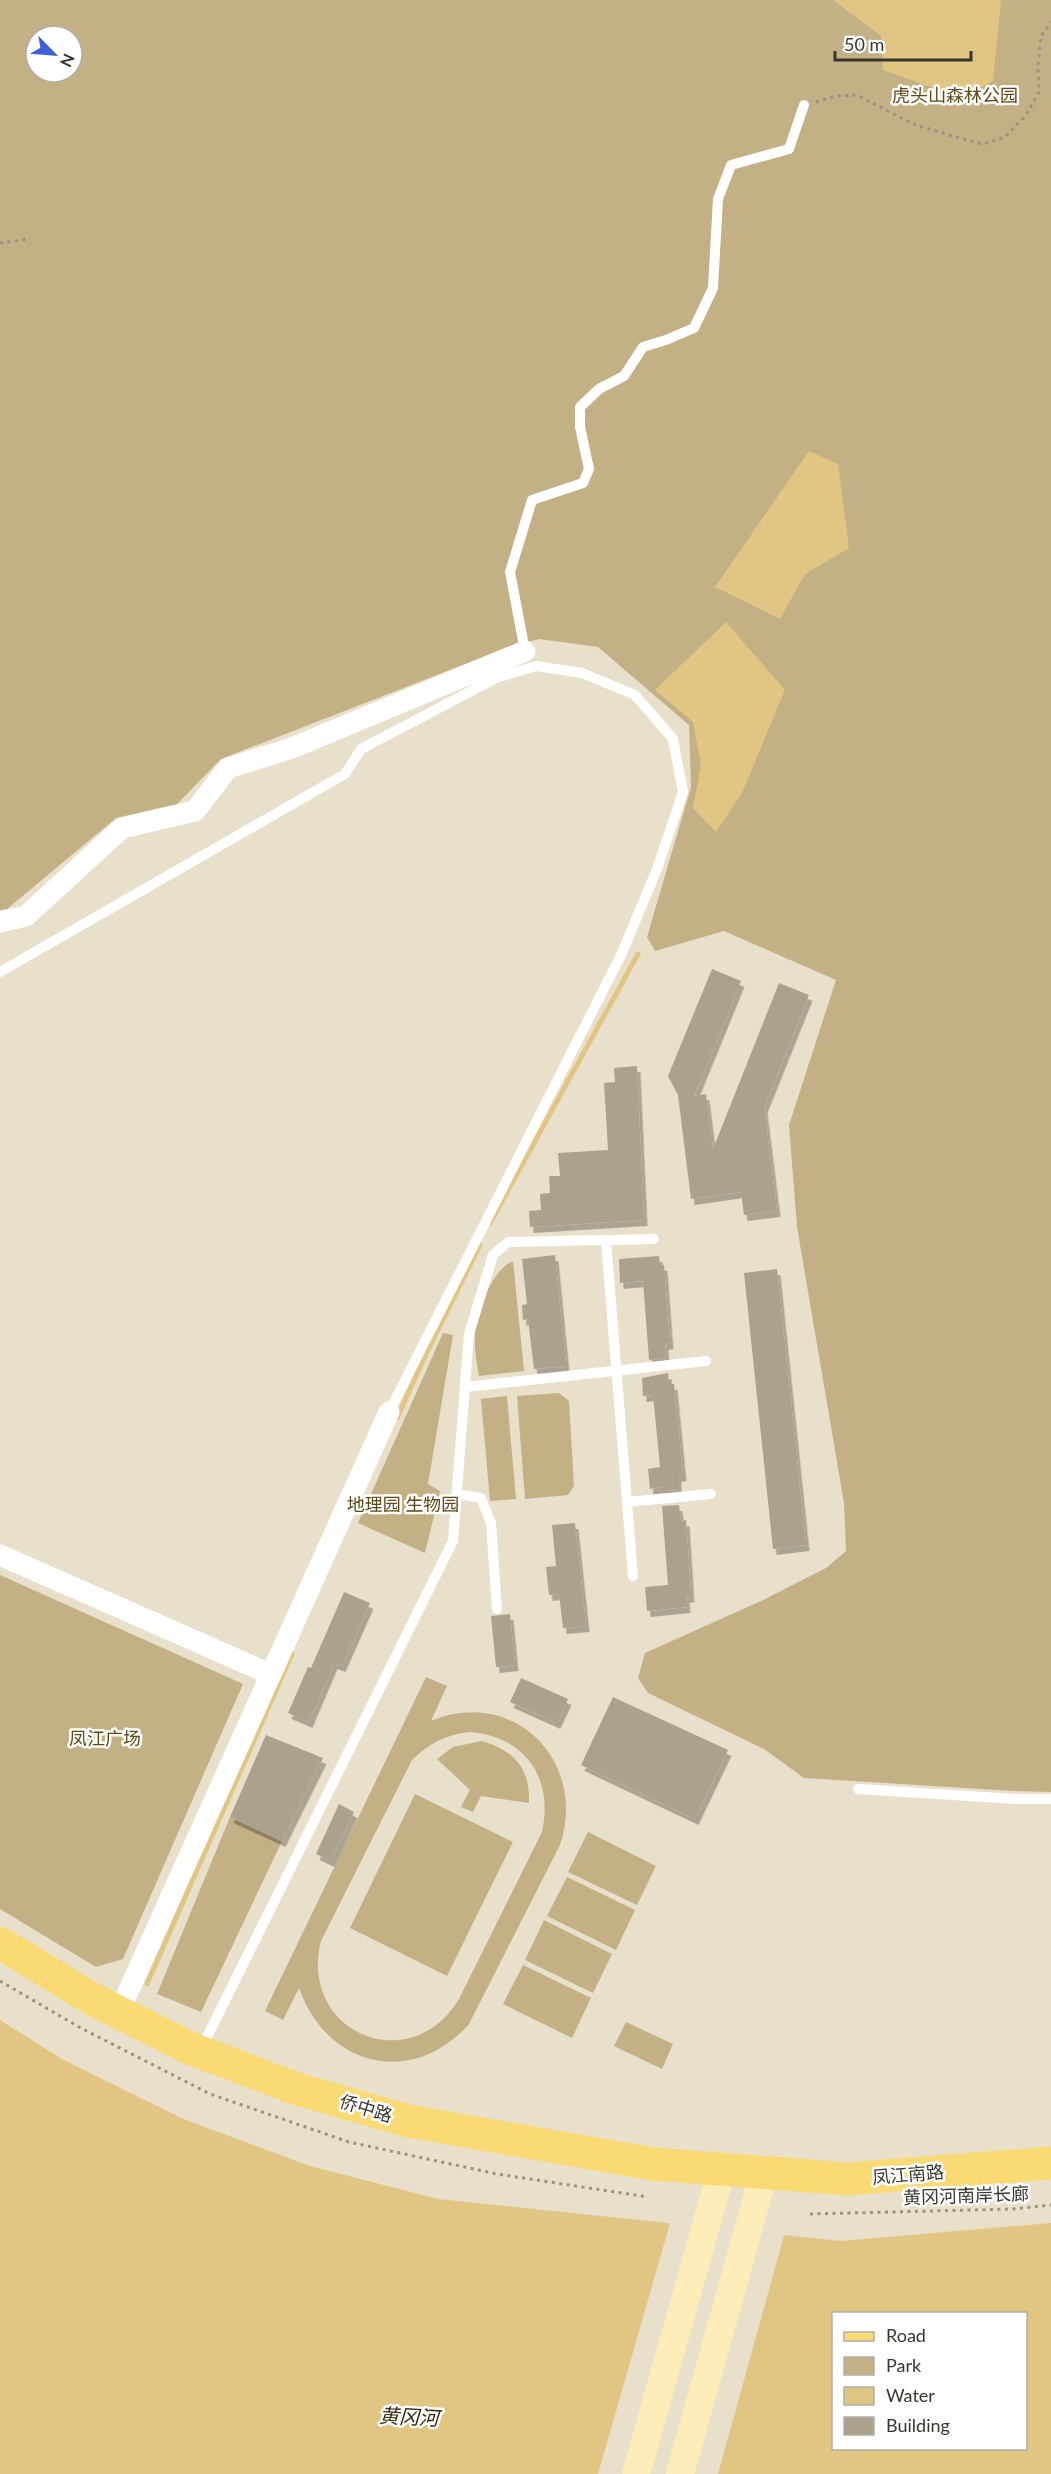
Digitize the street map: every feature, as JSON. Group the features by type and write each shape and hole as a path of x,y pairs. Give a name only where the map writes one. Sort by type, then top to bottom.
{"main road":[{"name":"侨中路","path":"0,1943 92,1999 200,2052 297,2089 408,2121 653,2164 764,2173"},
{"name":"凤江南路","path":"764,2173 848,2180 1051,2163"},
{"path":"636,2474 722,2169"},
{"path":"680,2474 764,2173"}],"street":[{"path":"0,922 26,916 122,828 195,811 228,768 292,748 525,651"},
{"path":"119,2012 389,1412"},
{"path":"0,1555 270,1674"}],"lane":[{"path":"525,651 510,572 532,500 583,483 589,469 580,427 580,407 599,389 624,376 643,347 694,328 713,288 718,199 731,165 789,149 804,105"},
{"path":"0,972 345,774 361,749 496,678 536,666 582,673 635,695 666,730 673,739 683,792 657,869 622,952 389,1412"},
{"path":"200,2052 453,1540 469,1334 493,1255 508,1242 654,1239"},
{"path":"606,1241 633,1576"},
{"path":"465,1388 706,1361"},
{"path":"457,1494 481,1498 491,1523 497,1609"},
{"path":"627,1502 711,1494"},
{"path":"858,1789 1051,1799"}],"path":[{"path":"804,105 836,96 857,95 913,124 959,138 983,144 1005,137 1026,115 1039,92 1038,65 1041,36 1051,21"},
{"path":"0,243 30,239"},
{"name":"黄冈河南岸长廊","path":"810,2214 1012,2210 1051,2205"}],"green space":[{"name":"虎头山森林公园","path":"0,0 1051,0 1051,1792 804,1778 764,1749 648,1693 638,1678 645,1653 761,1601 826,1568 846,1551 844,1503 797,1227 789,1125 836,980 724,931 655,951 647,937 691,787 689,725 598,647 539,639 506,648 221,759 177,804 116,818 7,909 0,910"},
{"path":"513,1261 524,1371 479,1376 475,1343 481,1306 491,1283 505,1266"},
{"name":"地理园 生物园","path":"443,1333 453,1335 428,1484 440,1491 425,1553 358,1523"},
{"path":"559,1393 569,1401 574,1486 568,1495 525,1499 517,1396"},
{"path":"507,1396 516,1499 490,1501 481,1399"},
{"name":"凤江广场","path":"0,1575 243,1684 123,1959 96,1967 0,1909"},
{"path":"426,1677 447,1686 431,1721 462,1713 490,1714 516,1723 537,1739 553,1760 563,1786 566,1814 560,1845 469,2024 446,2044 422,2056 398,2062 373,2060 350,2051 329,2036 312,2015 299,1988 283,2020 265,2011","holes":["469,1732 489,1735 520,1751 531,1763 544,1794 545,1812 542,1832 459,1999 438,2023 414,2037 388,2040 363,2035 342,2021 326,2000 318,1973 321,1941 412,1760 431,1744 453,1735"]},
{"path":"482,1741 503,1750 518,1763 527,1780 529,1803 481,1796 473,1812 461,1807 470,1790 437,1759 453,1747"},
{"path":"415,1794 513,1842 447,1976 350,1928"},
{"path":"230,1817 282,1841 201,2012 157,1994"},
{"path":"588,1832 656,1866 637,1905 568,1872"},
{"path":"567,1877 635,1910 616,1950 547,1916"},
{"path":"544,1920 612,1954 593,1993 525,1960"},
{"path":"523,1965 591,1998 572,2038 503,2004"},
{"path":"626,2022 673,2044 662,2069 614,2046"}],"water":[{"path":"833,0 1001,0 993,81 962,98 883,70 881,36"},
{"path":"809,451 838,464 849,548 805,574 780,619 715,587"},
{"path":"726,622 785,690 742,793 716,832 693,808 701,765 693,722 655,690"},
{"name":"黄冈河","path":"0,2020 62,2059 181,2118 310,2166 438,2199 840,2241 1051,2223 1051,2474 0,2474"}],"pier":[{"path":"671,2220 785,2232 718,2474 598,2474"}],"building":[{"path":"712,969 741,981 694,1096 706,1094 713,1149 779,983 809,995 764,1107 777,1211 744,1215 741,1192 691,1199 678,1095 668,1076"},
{"path":"637,1066 644,1220 530,1227 529,1211 541,1210 540,1194 550,1193 549,1176 560,1176 558,1153 608,1150 604,1083 615,1082 614,1068"},
{"path":"555,1255 566,1366 534,1369 528,1319 523,1320 522,1305 527,1304 522,1259"},
{"path":"659,1256 660,1264 664,1265 670,1343 665,1344 666,1358 649,1360 643,1281 620,1283 619,1259"},
{"path":"777,1269 806,1545 773,1549 744,1273"},
{"path":"668,1373 669,1384 674,1384 683,1475 678,1476 678,1490 661,1491 661,1487 650,1489 648,1469 660,1467 653,1395 643,1396 642,1378"},
{"path":"679,1505 681,1521 686,1520 691,1596 686,1597 687,1607 647,1611 645,1587 668,1585 662,1506"},
{"path":"575,1523 586,1626 563,1628 559,1594 549,1595 546,1567 556,1566 552,1525"},
{"path":"344,1592 370,1603 342,1666 334,1663 309,1722 288,1713 308,1667 311,1668"},
{"path":"510,1614 515,1665 496,1667 491,1616"},
{"path":"521,1678 568,1699 557,1723 510,1702"},
{"path":"613,1697 728,1750 695,1819 581,1765"},
{"path":"266,1735 323,1758 282,1841 230,1817"},
{"path":"339,1804 354,1812 331,1861 316,1854"}],"waterway":[{"path":"490,1223 638,954"},
{"path":"397,1418 480,1245"},
{"path":"147,1984 292,1654"}]}
